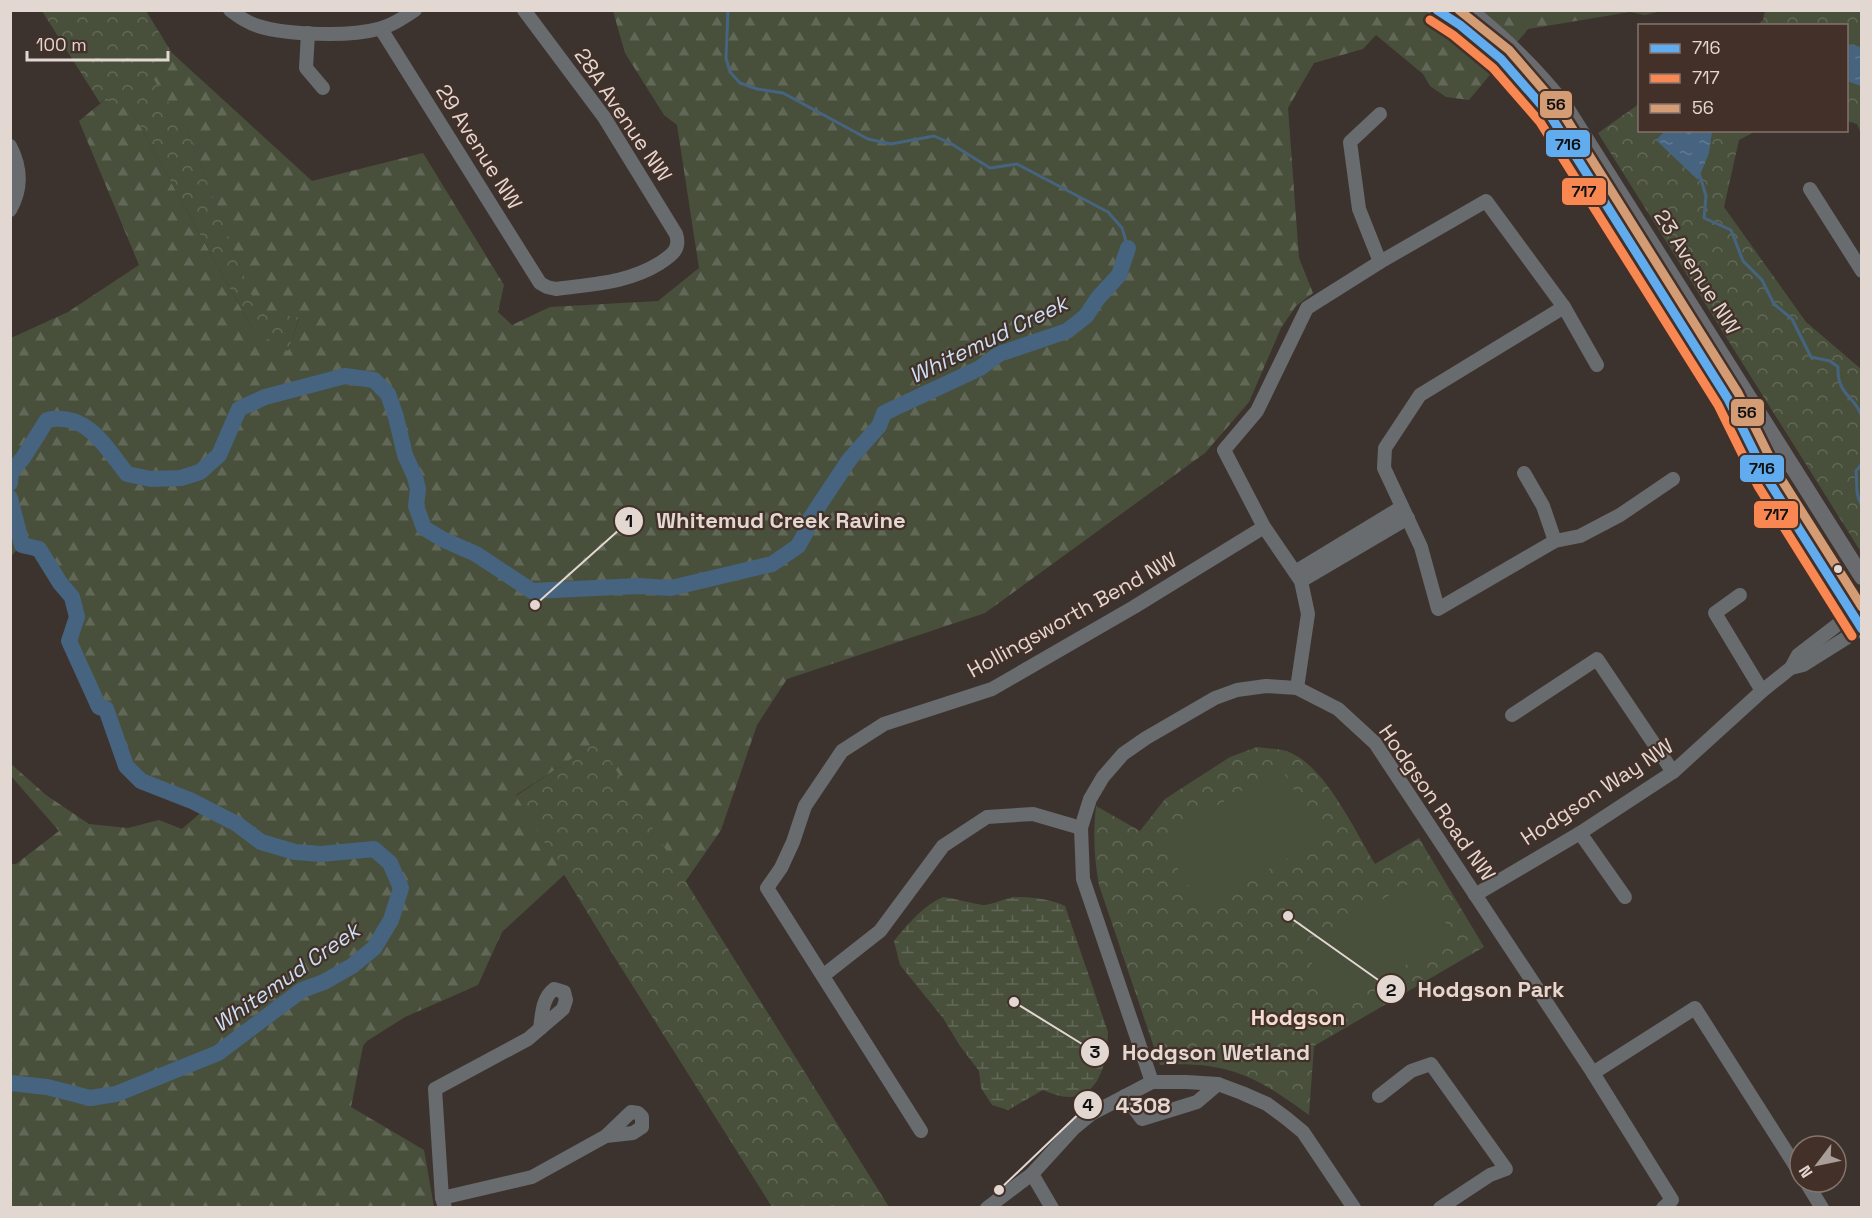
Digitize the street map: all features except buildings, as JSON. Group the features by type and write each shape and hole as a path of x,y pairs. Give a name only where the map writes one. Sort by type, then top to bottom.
{"main road":[{"name":"23 Avenue NW","path":"1436,10 1460,25 1501,59 1550,115 1728,399 1772,486 1860,622"},
{"name":"23 Avenue NW","path":"1469,10 1512,46 1549,85 1581,128 1862,577"}],"street":[{"path":"230,10 242,19 270,29 308,33 359,33 381,29 415,10"},
{"name":"28A Avenue NW","path":"524,10 604,117 676,234 678,247 670,257 632,278 556,289 543,286"},
{"name":"29 Avenue NW","path":"381,29 534,276 543,286"},
{"path":"308,33 306,68 323,88"},
{"path":"1380,114 1350,142 1359,209 1380,262"},
{"path":"10,146 19,173 18,191 10,210"},
{"path":"1810,189 1862,272"},
{"path":"1297,688 1308,614 1298,576 1264,527 1224,450 1257,411 1307,308 1380,262 1486,201 1564,307 1597,365"},
{"path":"1564,307 1420,395 1385,448 1384,468 1421,548 1438,609 1555,541 1580,536 1620,515 1673,479"},
{"path":"1524,472 1543,507 1555,541"},
{"path":"1298,576 1405,512"},
{"name":"Hollingsworth Bend NW","path":"921,1131 767,888 781,868 793,842 805,806 842,751 884,724 992,689 1134,607 1264,527"},
{"path":"1740,595 1715,613 1762,691"},
{"name":"Hodgson Way NW","path":"1475,895 1580,832 1673,772 1762,691 1791,668 1798,655 1860,622"},
{"path":"1512,716 1597,659 1673,772"},
{"name":"Hodgson Road NW","path":"1152,1083 1083,879 1081,828 1090,799 1103,777 1123,754 1192,710 1237,690 1266,686 1297,688 1338,709 1375,743 1593,1073 1672,1200 1663,1208"},
{"path":"824,975 880,931 943,846 987,817 1033,814 1081,828"},
{"path":"1580,832 1625,897"},
{"path":"1593,1073 1695,1008 1788,1154"},
{"path":"540,1029 528,1039 435,1089 443,1203 532,1176 606,1136"},
{"path":"1379,1096 1411,1071 1431,1064 1506,1168 1490,1175 1440,1208"},
{"path":"987,1208 1032,1174 1074,1128 1091,1114 1152,1083 1218,1084 1267,1104 1303,1132 1354,1208"},
{"path":"1125,1096 1142,1119 1197,1102 1218,1084"},
{"path":"1032,1174 1053,1208"},
{"path":"1813,1194 1822,1208"}],"green space":[{"path":"42,11 146,11 172,53 148,70 188,133 257,309 299,318 288,351 253,330 129,106 115,109 107,98 100,103"},
{"path":"613,11 1661,11 1645,15 1630,12 1528,29 1469,100 1446,97 1430,86 1423,74 1376,35 1363,49 1314,63 1288,108 1299,258 1313,293 1296,306 1281,328 1249,402 1205,453 985,613 787,679 757,725 721,830 685,882 598,742 516,795 565,874 502,932 478,985 405,1017 367,1041 363,1046 351,1107 424,1150 434,1207 11,1207 11,864 16,864 59,831 11,776 11,764 46,795 89,824 128,828 159,820 182,829 205,809 141,781 126,766 106,709 99,707 69,641 77,617 72,597 60,583 39,549 22,545 11,556 11,338 68,312 139,265 79,121 107,98 129,106 253,330 288,350 299,319 257,310 188,133 147,70 172,53 312,181 423,153 504,285 498,312 512,325 550,307 658,301 699,268 677,125 664,115 625,53"},
{"path":"1765,11 1861,11 1861,133 1857,124 1848,121 1848,24 1758,24 1763,20"},
{"path":"1638,105 1638,132 1754,132 1739,140 1724,207 1806,322 1861,369 1861,552 1598,133"},
{"path":"598,741 889,1207 772,1207 617,961 516,796"},
{"path":"1257,747 1289,752 1302,759 1315,771 1338,801 1375,864 1419,838 1484,947 1314,1046 1309,1115 1273,1090 1240,1074 1204,1066 1160,1065 1097,875 1094,836 1096,806 1140,831 1165,799 1230,757"},
{"path":"1281,768 1322,838 1202,909 1160,839"},
{"path":"1419,878 1454,937 1336,1005 1302,946"},
{"path":"943,897 985,905 1009,898 1030,897 1065,906 1108,1032 1107,1048 1100,1075 1085,1093 1074,1097 1060,1096 1043,1090 1008,1110 992,1105 981,1088 979,1071 943,1018 900,965 894,941 923,910"}],"water":[{"path":"1848,44 1861,47 1861,86 1848,81"},
{"path":"1664,132 1712,132 1709,153 1698,180 1656,140"}],"waterway":[{"name":"Whitemud Creek","path":"728,10 726,58 730,72 740,83 757,89 783,93 868,139 891,144 934,136 950,143 990,168 1017,164 1108,212 1122,228 1128,248"},
{"path":"1700,176 1706,196 1704,218 1731,230 1743,261 1762,280 1774,304 1792,319 1811,357 1830,361 1838,367 1840,384 1862,417"},
{"name":"Whitemud Creek","path":"10,483 11,472 23,458 47,420 61,419 84,426 103,442 127,474 151,479 181,478 200,472 219,455 239,409 265,397 345,376 374,380 388,394 396,417 405,455 415,477 418,489 416,506 424,528 476,554 532,591 638,586 671,588 772,564 798,546 810,519 849,460 879,426 884,413 980,368 999,354 1067,331 1086,316 1098,298 1119,275 1128,248"},
{"path":"1862,464 1856,471 1857,492 1862,506"},
{"name":"Whitemud Creek","path":"10,498 22,545 39,549 60,583 72,597 77,617 69,641 99,707 106,709 126,766 141,781 192,801 237,824 261,842 295,852 321,854 374,849 390,863 401,888 391,920 374,948 352,966 324,982 302,990 218,1053 116,1094 90,1098 47,1087 10,1083"}],"transit line":[{"name":"716","path":"1437,10 1460,25 1501,59 1550,115 1728,399 1768,480 1862,629"},
{"name":"56","path":"1459,10 1509,50 1560,109 1738,393 1778,474 1862,607"},
{"name":"717","path":"1430,20 1453,35 1493,68 1540,122 1718,405 1758,486 1852,636"}],"place":[{"name":"Whitemud Creek Ravine","path":"535,605"},
{"name":"Hodgson Park","path":"1288,916"},
{"name":"Hodgson Wetland","path":"1014,1002"},
{"name":"4308","path":"999,1190"}],"district":[{"name":"Hodgson","path":"1298,1017"}]}
